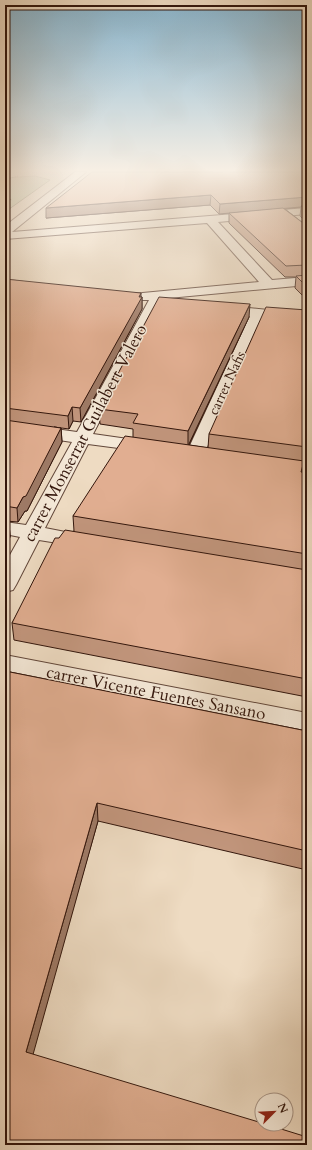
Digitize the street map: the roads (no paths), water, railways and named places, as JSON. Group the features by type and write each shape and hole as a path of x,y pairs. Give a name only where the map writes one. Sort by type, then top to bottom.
{"street":[{"path":"5,232 13,226"},
{"path":"5,236 130,226"},
{"path":"215,226 251,272 269,284"},
{"path":"192,306 167,299 126,298 167,299 269,284 307,281"},
{"name":"carrer Monserrat Guilabert Valero","path":"5,585 82,438 167,299"},
{"path":"207,307 307,318"},
{"name":"carrer Nafis","path":"82,438 187,453 259,313"},
{"path":"5,427 82,438"},
{"path":"5,528 111,546"},
{"name":"carrer Vicente Fuentes Sansano","path":"5,664 307,723"}]}
